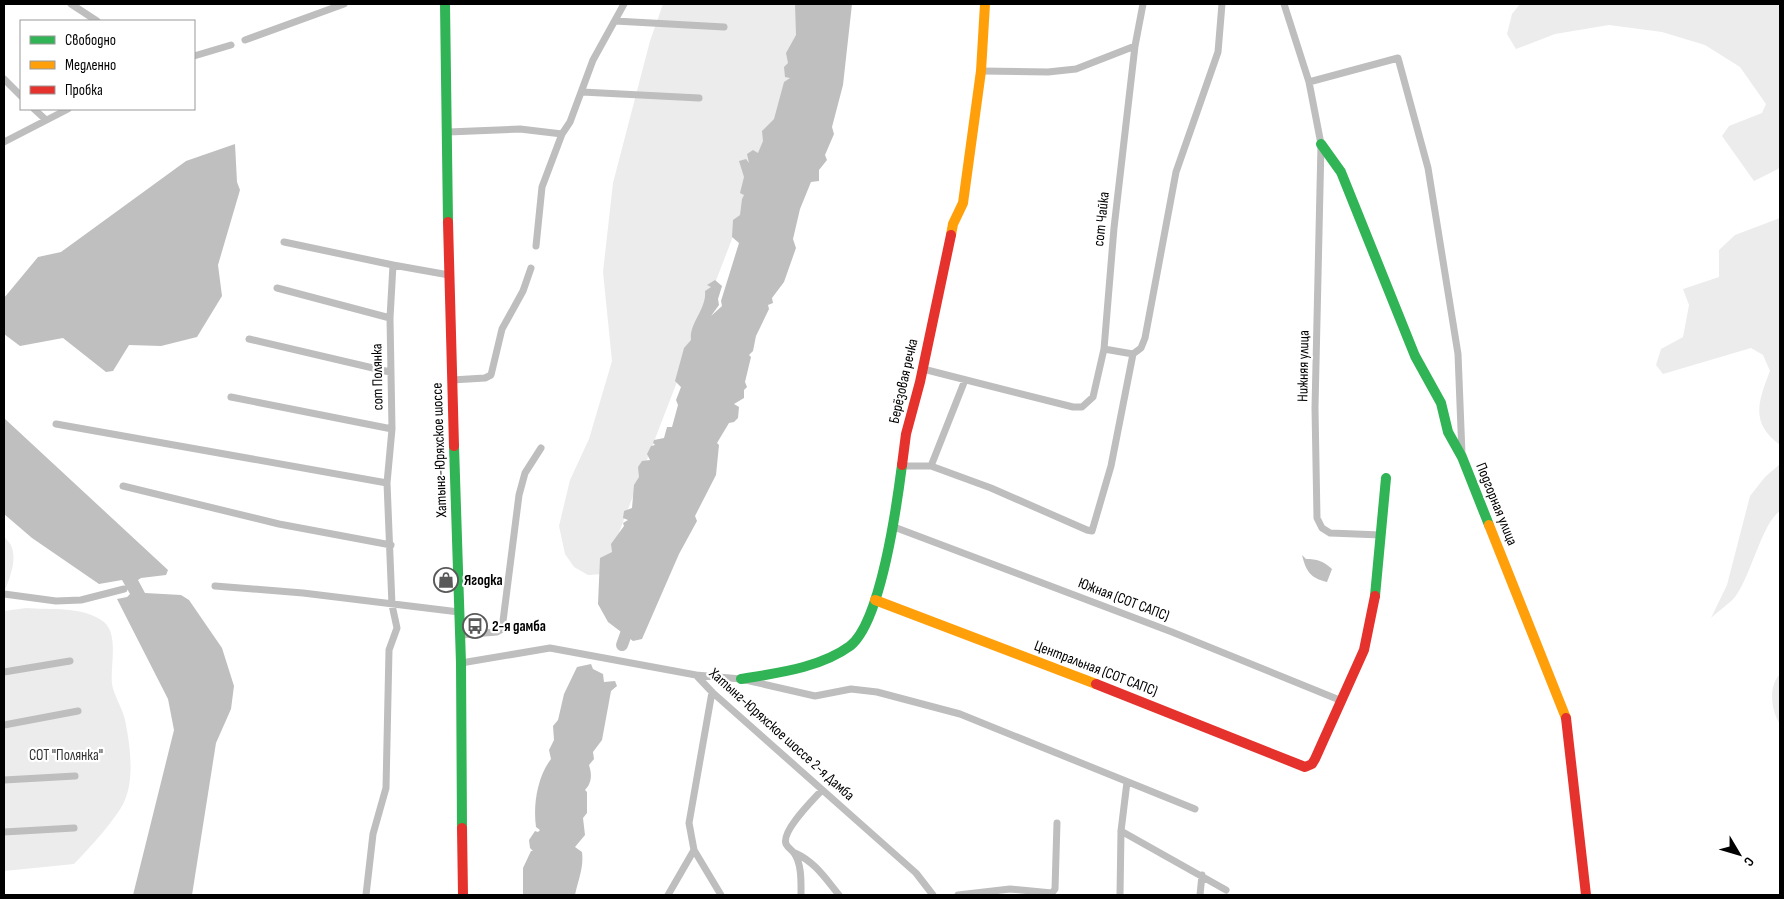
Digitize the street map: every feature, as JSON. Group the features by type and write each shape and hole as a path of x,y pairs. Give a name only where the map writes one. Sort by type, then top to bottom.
{"street":[{"path":"71,4 95,20"},
{"path":"245,40 344,4"},
{"name":"Хатынг-Юряхское шоссе","path":"445,4 449,276 461,663 463,895"},
{"path":"536,246 542,187 562,134 570,122 593,60 624,4"},
{"name":"Берёзовая речка","path":"741,679 777,673 825,660 851,645 862,629 875,600 894,527 906,434 953,224 963,203 981,72 985,4"},
{"name":"сот Чайка","path":"965,380 1073,407 1082,407 1088,404 1093,397 1104,349 1114,228 1135,46 1143,4"},
{"path":"902,466 931,466 991,488 1092,531 1110,466 1133,354 1141,348 1145,338 1176,172 1218,52 1222,4"},
{"name":"Нижняя улица","path":"1284,4 1310,82 1321,144 1315,408 1317,518 1322,528 1330,533 1381,535"},
{"path":"615,21 724,27"},
{"path":"195,56 231,45"},
{"path":"981,72 1048,72 1076,69 1135,46"},
{"path":"1310,82 1398,58 1431,187 1458,354 1462,457"},
{"path":"4,79 20,95"},
{"path":"582,92 699,98"},
{"path":"35,110 44,119"},
{"path":"4,142 44,119 66,110"},
{"path":"448,132 520,129 562,134"},
{"name":"Подгорная улица","path":"1321,144 1341,172 1415,356 1441,403 1448,432 1462,457 1566,718 1586,895"},
{"path":"284,242 449,276"},
{"name":"сот Полянка","path":"366,895 373,834 386,788 389,650 397,628 392,605 387,482 392,429 390,318 393,265"},
{"path":"452,380 485,378 491,375 502,329 523,291 532,268"},
{"path":"277,288 390,318"},
{"path":"249,339 390,372"},
{"path":"1104,349 1133,354"},
{"path":"922,369 965,380 931,466"},
{"path":"231,397 392,429"},
{"path":"56,424 387,482"},
{"path":"460,635 502,630 519,495 524,473 540,448"},
{"path":"1342,701 1364,650 1376,593 1386,478"},
{"path":"123,486 279,524 391,545"},
{"name":"Южная (СОТ САПС)","path":"894,527 1172,632 1342,701"},
{"path":"215,586 303,593 459,612"},
{"path":"4,594 64,601 81,600 124,589"},
{"name":"Центральная (СОТ САПС)","path":"875,600 1072,674 1305,767 1312,764 1315,759 1342,701"},
{"name":"Хатынг-Юряхское шоссе 2-я Дамба","path":"461,663 550,648 696,674 712,692 916,873 933,895"},
{"path":"4,672 70,661"},
{"path":"696,674 741,679 815,696 852,689 877,692 960,714 1195,809"},
{"path":"712,692 689,823 694,850 721,895"},
{"path":"4,724 78,712"},
{"path":"4,780 74,776"},
{"path":"1120,895 1121,831 1128,782"},
{"path":"822,790 788,831 786,844 795,853 807,859 818,868 838,895"},
{"path":"958,895 1010,889 1052,893 1054,889 1057,824"},
{"path":"4,832 74,828"},
{"path":"1121,831 1226,890"},
{"path":"670,893 694,850"},
{"path":"795,853 800,869 801,895"},
{"path":"1200,895 1202,876"}],"green space":[{"path":"663,4 805,4 809,39 603,574 588,575 574,567 565,554 559,526 570,480 589,439 612,361 603,272 613,183 650,41"},
{"path":"1520,4 1780,4 1780,168 1754,181 1722,136 1729,126 1762,113 1766,104 1740,67 1705,45 1662,32 1609,25 1555,34 1516,49 1507,34 1512,14"},
{"path":"1780,218 1780,445 1770,437 1760,420 1760,402 1770,371 1763,355 1751,348 1663,374 1656,365 1661,349 1683,337 1689,305 1683,289 1719,277 1719,250 1735,235"},
{"path":"1780,464 1780,511 1774,517 1762,538 1741,588 1729,603 1711,618 1727,585 1750,496 1765,477"},
{"path":"4,537 12,549 13,564 4,593"},
{"name":"СОТ \"Полянка\"","path":"26,608 87,613 104,622 109,628 113,643 112,684 125,720 130,750 130,783 124,802 115,817 74,864 4,871 4,611"},
{"path":"1780,674 1780,724 1773,706 1772,692 1776,679"}],"shaded area":[{"path":"795,4 852,4 843,85 832,127 834,134 825,155 827,160 819,170 819,181 811,182 800,209 793,239 796,248 784,282 772,298 773,303 768,305 769,309 756,336 753,351 749,355 751,357 745,382 747,387 744,390 744,398 734,404 739,407 738,418 734,422 729,423 717,443 719,445 716,475 695,516 697,521 679,554 642,639 633,641 608,622 598,604 600,558 612,552 611,544 624,526 623,523 628,520 623,518 624,511 632,508 634,485 639,477 638,467 642,461 650,460 647,454 651,446 655,445 653,443 654,440 664,438 667,427 672,427 678,405 676,400 681,387 675,381 684,348 691,340 693,328 705,298 705,291 711,287 707,285 715,280 722,286 718,299 719,305 711,316 722,306 721,301 739,243 732,237 733,220 740,215 744,195 740,193 744,177 739,161 746,159 749,163 747,154 753,150 758,153 763,141 762,131 774,119 784,82 790,78 785,77 784,67 788,63 786,53 796,35"},
{"path":"235,144 237,182 240,190 218,265 222,296 197,337 161,346 129,345 113,371 106,372 63,338 20,346 4,334 4,298 38,257 61,252 186,161"},
{"path":"4,418 168,570 166,575 138,580 145,593 181,595 189,600 222,648 234,686 231,709 216,743 192,895 133,895 174,730 168,699 117,599 127,597 130,594 122,580 99,584 32,538 4,514"},
{"path":"1302,555 1306,559 1323,562 1332,569 1327,582 1316,578 1310,573"},
{"path":"591,664 593,669 603,674 604,682 615,681 617,686 611,691 602,740 593,752 594,759 589,765 591,778 585,790 587,792 587,813 583,818 585,835 575,847 582,852 582,858 575,895 523,895 523,868 531,851 533,851 530,848 529,840 535,831 538,832 540,830 536,827 537,792 542,774 551,759 549,750 554,740 553,726 558,720 564,694 577,667"}],"waterway":[{"path":"622,645 631,620"}],"traffic: fast":[{"path":"445,4 448,222"},
{"path":"1321,144 1341,172 1415,356 1441,403 1448,432 1462,457 1489,525"},
{"path":"454,446 461,663 462,828"},
{"path":"741,679 812,665 850,646 861,633 879,588 886,561 902,465"},
{"path":"1375,596 1386,478"}],"traffic: slow":[{"path":"951,235 953,224 963,203 981,71 985,4"},
{"path":"1489,525 1566,718"},
{"path":"875,600 1096,684"}],"traffic: jam":[{"path":"448,222 454,446"},
{"path":"902,465 906,434 920,382 951,235"},
{"path":"1096,684 1305,767 1312,764 1315,759 1364,650 1375,596"},
{"path":"1566,718 1586,895"},
{"path":"462,828 463,895"}],"place":[{"name":"Ягодка","path":"446,580"},
{"name":"2-я дамба","path":"475,626"}]}
